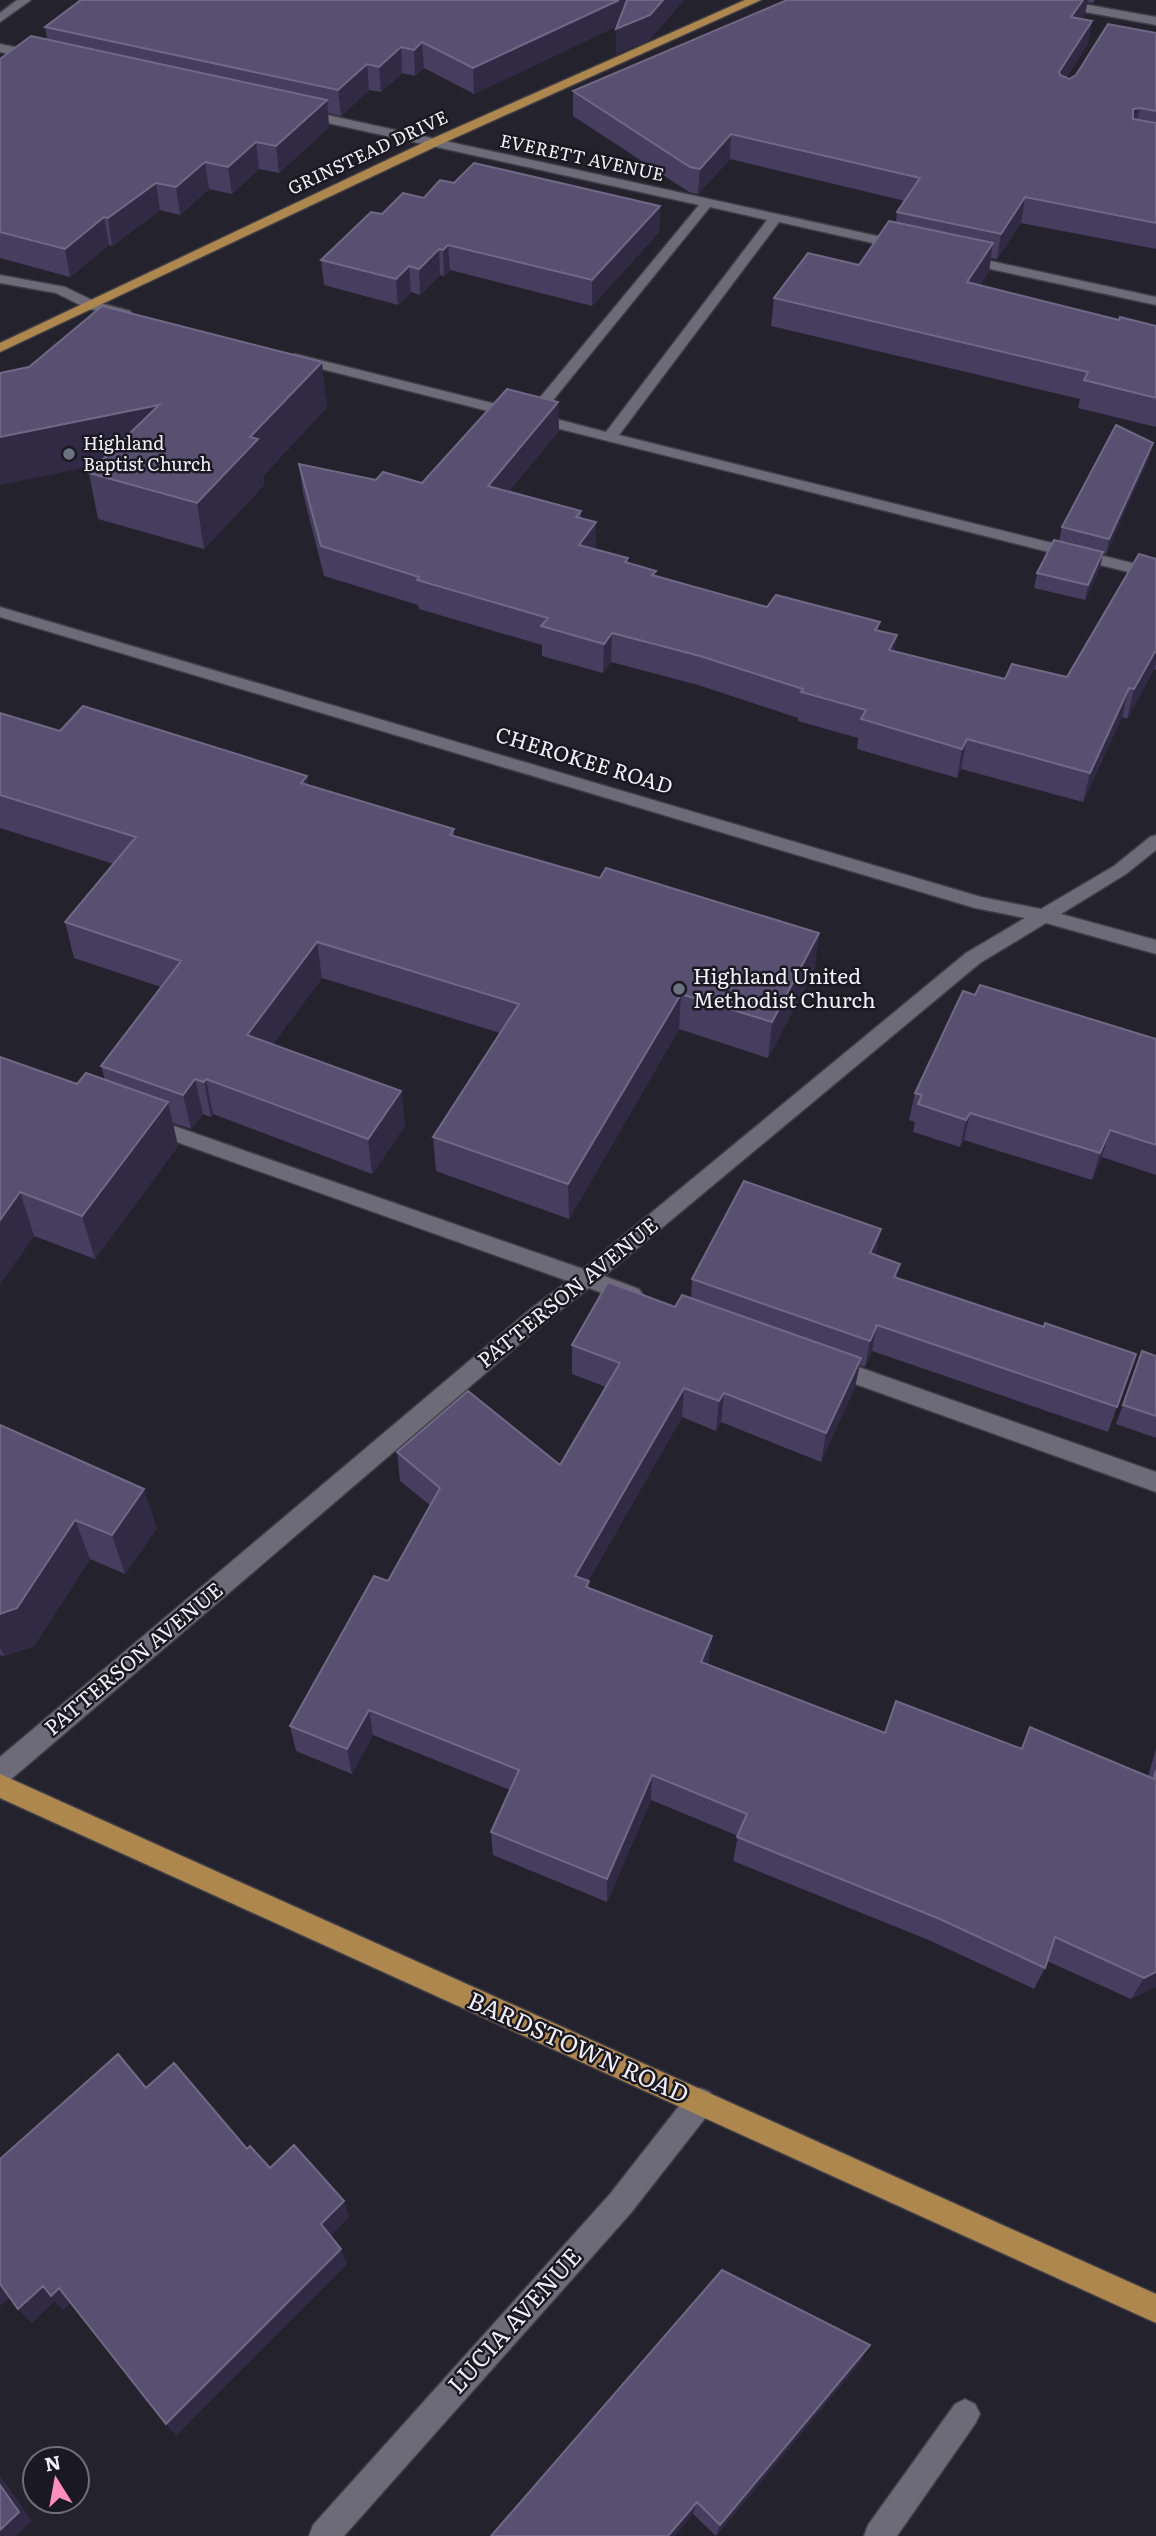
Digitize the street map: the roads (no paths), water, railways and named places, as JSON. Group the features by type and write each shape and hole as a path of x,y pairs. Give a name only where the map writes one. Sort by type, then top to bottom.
{"main road":[{"name":"GRINSTEAD DRIVE","path":"0,348 433,143 755,0"},
{"name":"BARDSTOWN ROAD","path":"0,1786 1156,2309"}],"street":[{"path":"0,18 25,0"},
{"path":"1042,0 1152,20 1156,8"},
{"path":"1108,28 1116,14"},
{"path":"0,48 53,59"},
{"name":"EVERETT AVENUE","path":"292,111 924,251"},
{"path":"531,418 707,203"},
{"path":"609,438 775,218"},
{"path":"952,257 1156,301"},
{"path":"0,279 61,290 91,305 137,317"},
{"path":"281,354 1156,574"},
{"name":"CHEROKEE ROAD","path":"0,612 981,903 1045,916 1156,947"},
{"name":"PATTERSON AVENUE","path":"0,1773 541,1313 586,1279 973,958 1120,870 1156,841"},
{"path":"130,1118 651,1302"},
{"path":"806,1357 1156,1482"},
{"name":"LUCIA AVENUE","path":"324,2536 620,2204 700,2102"},
{"path":"879,2536 965,2414"}],"place":[{"name":"Highland Baptist Church","path":"69,454"},
{"name":"Highland United Methodist Church","path":"679,989"}]}
